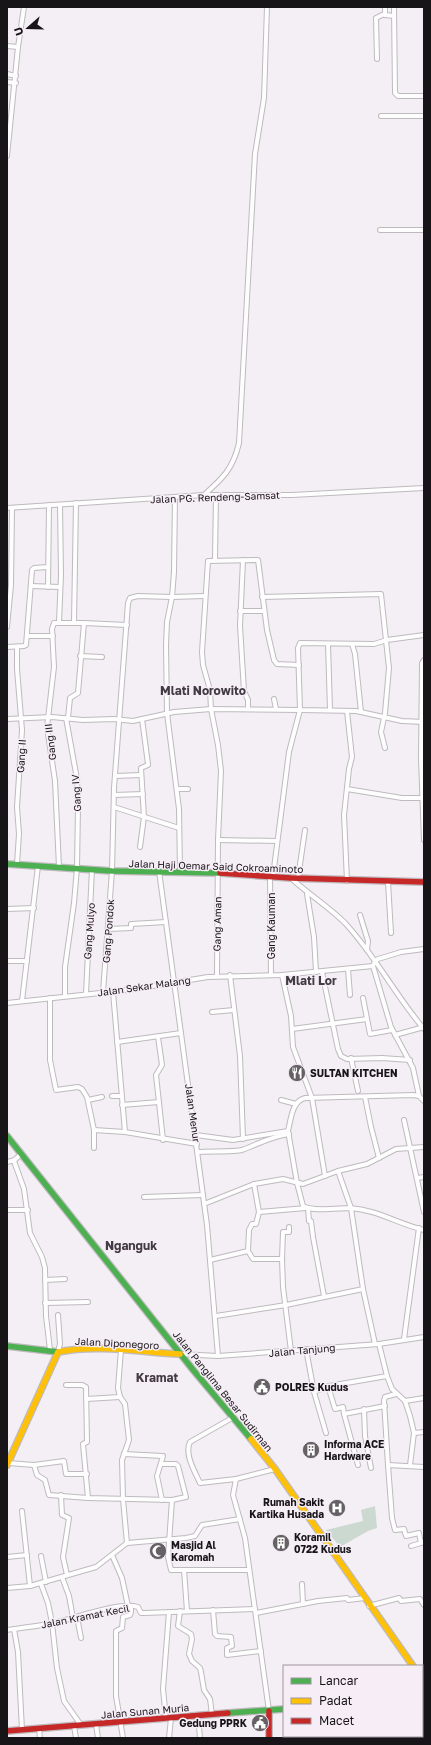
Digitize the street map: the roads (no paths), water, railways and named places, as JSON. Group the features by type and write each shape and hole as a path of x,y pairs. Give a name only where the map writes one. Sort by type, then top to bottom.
{"main road":[{"name":"Jalan Haji Oemar Said Cokroaminoto","path":"7,864 112,870 218,873 347,881 424,882"},
{"name":"Jalan Panglima Besar Sudirman","path":"7,1136 180,1354 276,1469 412,1665"},
{"path":"7,1346 58,1352 8,1462"},
{"name":"Jalan Diponegoro","path":"58,1352 88,1348 180,1354"},
{"name":"Jalan Sunan Muria","path":"7,1731 283,1709"},
{"path":"269,1710 269,1738"}],"street":[{"path":"7,156 10,120 16,84 18,47 24,7"},
{"path":"204,495 220,480 231,466 239,442 255,154 264,98 267,7"},
{"path":"384,7 384,14"},
{"path":"394,7 395,93 398,96 424,96"},
{"path":"377,59 376,18 384,14 394,16"},
{"path":"7,46 18,47"},
{"path":"7,74 16,76"},
{"path":"7,82 16,84"},
{"path":"380,116 424,116"},
{"path":"380,230 424,230"},
{"name":"Jalan PG. Rendeng-Samsat","path":"7,508 204,495 292,495 424,488"},
{"path":"216,495 215,560 258,560 266,630 275,663 299,665"},
{"path":"175,497 174,572 172,597 167,622 166,645 167,713 177,789 180,872"},
{"path":"74,623 76,504"},
{"path":"48,587 49,505"},
{"path":"60,505 59,622 127,626"},
{"path":"7,627 10,585 12,508"},
{"name":"Gang Aman","path":"215,560 208,562 205,596 203,665 210,690 211,709 218,745 221,772 218,840 217,976"},
{"path":"243,560 240,612 244,691 248,700 248,709"},
{"path":"7,647 26,645 28,636 32,569 48,567"},
{"path":"31,586 60,587"},
{"path":"262,597 381,593 387,640 389,672 381,735 385,748"},
{"name":"Gang Pondok","path":"103,992 112,870 115,776 128,603 130,598 138,596 172,597"},
{"path":"172,597 205,596"},
{"path":"240,612 264,612"},
{"name":"Gang III","path":"58,867 55,788 51,749 47,734 54,667 53,625 59,622"},
{"name":"Gang IV","path":"65,996 65,967 74,903 77,868 78,793 67,718 70,698 78,693 84,623"},
{"path":"330,710 328,644 374,644 387,640 424,635"},
{"path":"28,636 53,636"},
{"name":"Gang Kauman","path":"271,975 271,876 289,752 300,710 299,644 328,644"},
{"path":"352,644 355,654 361,712"},
{"name":"Gang II","path":"17,647 16,669 22,718 17,807 17,864"},
{"path":"80,656 102,657"},
{"path":"424,660 422,662 423,749 421,760 424,840"},
{"path":"274,699 276,709"},
{"path":"7,720 48,717 133,721 167,713 211,709 276,709 361,712 402,721 423,722"},
{"path":"347,711 351,751 344,815 347,881"},
{"path":"140,847 144,817 141,768 148,765 142,719"},
{"path":"115,776 141,775"},
{"path":"177,789 188,789"},
{"path":"347,789 402,798 423,799"},
{"path":"114,795 143,794"},
{"path":"114,807 179,828"},
{"path":"298,878 305,830"},
{"path":"218,840 277,841"},
{"path":"22,1001 38,866"},
{"name":"Gang Mulyo","path":"86,994 92,869"},
{"name":"Jalan Menur","path":"159,871 196,1135 216,1316 218,1356"},
{"path":"291,878 307,894 344,923 367,950 400,998 424,1028 395,1035"},
{"path":"388,882 391,932"},
{"path":"307,894 314,937 316,972"},
{"path":"7,909 34,908"},
{"path":"360,915 368,941 367,950"},
{"path":"108,929 131,928 131,924 166,922"},
{"path":"424,949 401,952 375,961 373,966 392,1030 410,1060 416,1075 419,1096 424,1101"},
{"path":"7,961 27,961"},
{"name":"Jalan Sekar Malang","path":"7,1003 113,992 217,976 282,975 373,966"},
{"path":"348,969 350,995"},
{"path":"322,972 339,1053 344,1058 410,1060"},
{"path":"230,975 240,1056 243,1139"},
{"path":"282,975 291,1016 293,1047 312,1098 324,1176"},
{"path":"113,992 125,1132"},
{"path":"50,998 50,1060 56,1090 73,1087 82,1088 88,1100 94,1130 94,1148"},
{"path":"363,998 370,1035 392,1030"},
{"path":"212,1012 234,1010"},
{"path":"292,1029 367,1019"},
{"path":"117,1042 181,1033"},
{"path":"158,1037 162,1064 156,1075 163,1140"},
{"path":"351,1058 358,1091"},
{"path":"112,1096 121,1096"},
{"path":"324,1296 311,1221 309,1221 307,1208 301,1203 289,1133 291,1116 296,1104 300,1099 312,1098 419,1096"},
{"path":"88,1100 102,1097"},
{"path":"365,1097 369,1122 379,1158"},
{"path":"281,1100 296,1104"},
{"path":"122,1105 159,1102"},
{"path":"404,1120 424,1212"},
{"path":"94,1130 125,1132 163,1140 197,1144"},
{"path":"196,1135 233,1140 289,1133"},
{"path":"198,1152 214,1150 236,1151 262,1140 289,1133"},
{"path":"204,1204 254,1184 283,1180 303,1184 338,1171 367,1164 391,1151 424,1147"},
{"path":"7,1162 14,1161 19,1157 21,1152"},
{"path":"14,1161 24,1189 30,1233 42,1257 45,1268 45,1303 50,1350"},
{"path":"338,1171 351,1208 363,1289 377,1344 392,1389 405,1401 414,1433 410,1465"},
{"path":"417,1178 424,1177"},
{"path":"254,1184 259,1212 256,1224 252,1224 249,1230 248,1251 253,1259 282,1259"},
{"path":"144,1197 203,1195"},
{"path":"259,1212 307,1208 351,1208 377,1212 424,1230"},
{"path":"7,1210 28,1210"},
{"path":"289,1227 289,1232 283,1232 282,1287 286,1305 291,1350"},
{"path":"404,1339 419,1228"},
{"path":"210,1260 248,1251"},
{"path":"45,1280 65,1279"},
{"path":"216,1316 286,1305 363,1289"},
{"path":"45,1303 88,1302"},
{"path":"58,1315 60,1344 58,1352"},
{"name":"Jalan Tanjung","path":"180,1354 218,1356 377,1344 424,1337"},
{"path":"306,1349 314,1392 326,1433"},
{"path":"121,1350 118,1388 120,1397 125,1404 129,1440 122,1460 122,1499 127,1543"},
{"path":"314,1392 328,1386 387,1376"},
{"path":"66,1385 85,1386 87,1442 83,1444 87,1474 88,1498"},
{"path":"328,1386 335,1409 343,1407 358,1465"},
{"path":"396,1394 384,1398 392,1518 396,1530 404,1529 406,1536 418,1533 422,1543 412,1546"},
{"path":"86,1399 120,1397"},
{"path":"405,1401 424,1398"},
{"path":"344,1414 385,1406"},
{"path":"364,1409 365,1436 371,1468"},
{"path":"232,1418 190,1442 188,1449 194,1470 200,1483 236,1478 276,1469"},
{"path":"414,1433 424,1432"},
{"path":"124,1454 162,1455 164,1458 157,1476 162,1500"},
{"path":"8,1462 34,1465 64,1461 66,1474 87,1474"},
{"path":"34,1465 37,1475 45,1480 49,1495 88,1498 162,1500 172,1500 186,1497 178,1466 176,1464 162,1464"},
{"path":"388,1465 424,1466"},
{"path":"236,1478 233,1495 245,1538 269,1710"},
{"path":"61,1495 62,1515 69,1518 64,1557 67,1575"},
{"path":"172,1500 168,1557 170,1568 174,1571 249,1570"},
{"path":"22,1511 30,1586"},
{"path":"7,1588 41,1584 96,1567 127,1543 169,1540 195,1536 202,1525 240,1519"},
{"path":"7,1557 26,1555"},
{"path":"112,1555 122,1578 132,1612 130,1615 123,1617 122,1628 116,1631 116,1696 123,1738"},
{"path":"41,1556 46,1582"},
{"path":"184,1570 187,1611"},
{"path":"62,1577 81,1638"},
{"path":"41,1584 48,1603 52,1623 57,1668 64,1701 81,1725"},
{"path":"302,1584 303,1604"},
{"name":"Jalan Kramat Kecil","path":"7,1630 52,1623 105,1610 130,1606 138,1607 141,1613 213,1610 255,1611 347,1598 348,1600 365,1598"},
{"path":"370,1606 399,1598 400,1601 420,1599 424,1605"},
{"path":"213,1610 215,1634 217,1636 231,1637 232,1646 227,1648 227,1655 261,1651"},
{"path":"180,1611 178,1626 191,1634 189,1654 192,1661 200,1668 204,1690 210,1699 212,1714"},
{"path":"169,1612 163,1692 168,1718 169,1738"},
{"path":"14,1629 18,1652 22,1730"},
{"path":"198,1716 200,1738"},
{"path":"96,1724 98,1738"},
{"path":"74,1726 76,1738"},
{"path":"39,1729 40,1738"}],"place":[{"name":"SULTAN KITCHEN","path":"297,1073"},
{"name":"POLRES Kudus","path":"262,1387"},
{"name":"Informa ACE Hardware","path":"311,1450"},
{"name":"Rumah Sakit Kartika Husada","path":"337,1508"},
{"name":"Koramil 0722 Kudus","path":"281,1543"},
{"name":"Masjid Al Karomah","path":"158,1551"},
{"name":"Gedung PPRK","path":"260,1723"}],"district":[{"name":"Mlati Norowito","path":"203,691"},
{"name":"Mlati Lor","path":"311,981"},
{"name":"Nganguk","path":"131,1246"},
{"name":"Kramat","path":"157,1378"}]}
